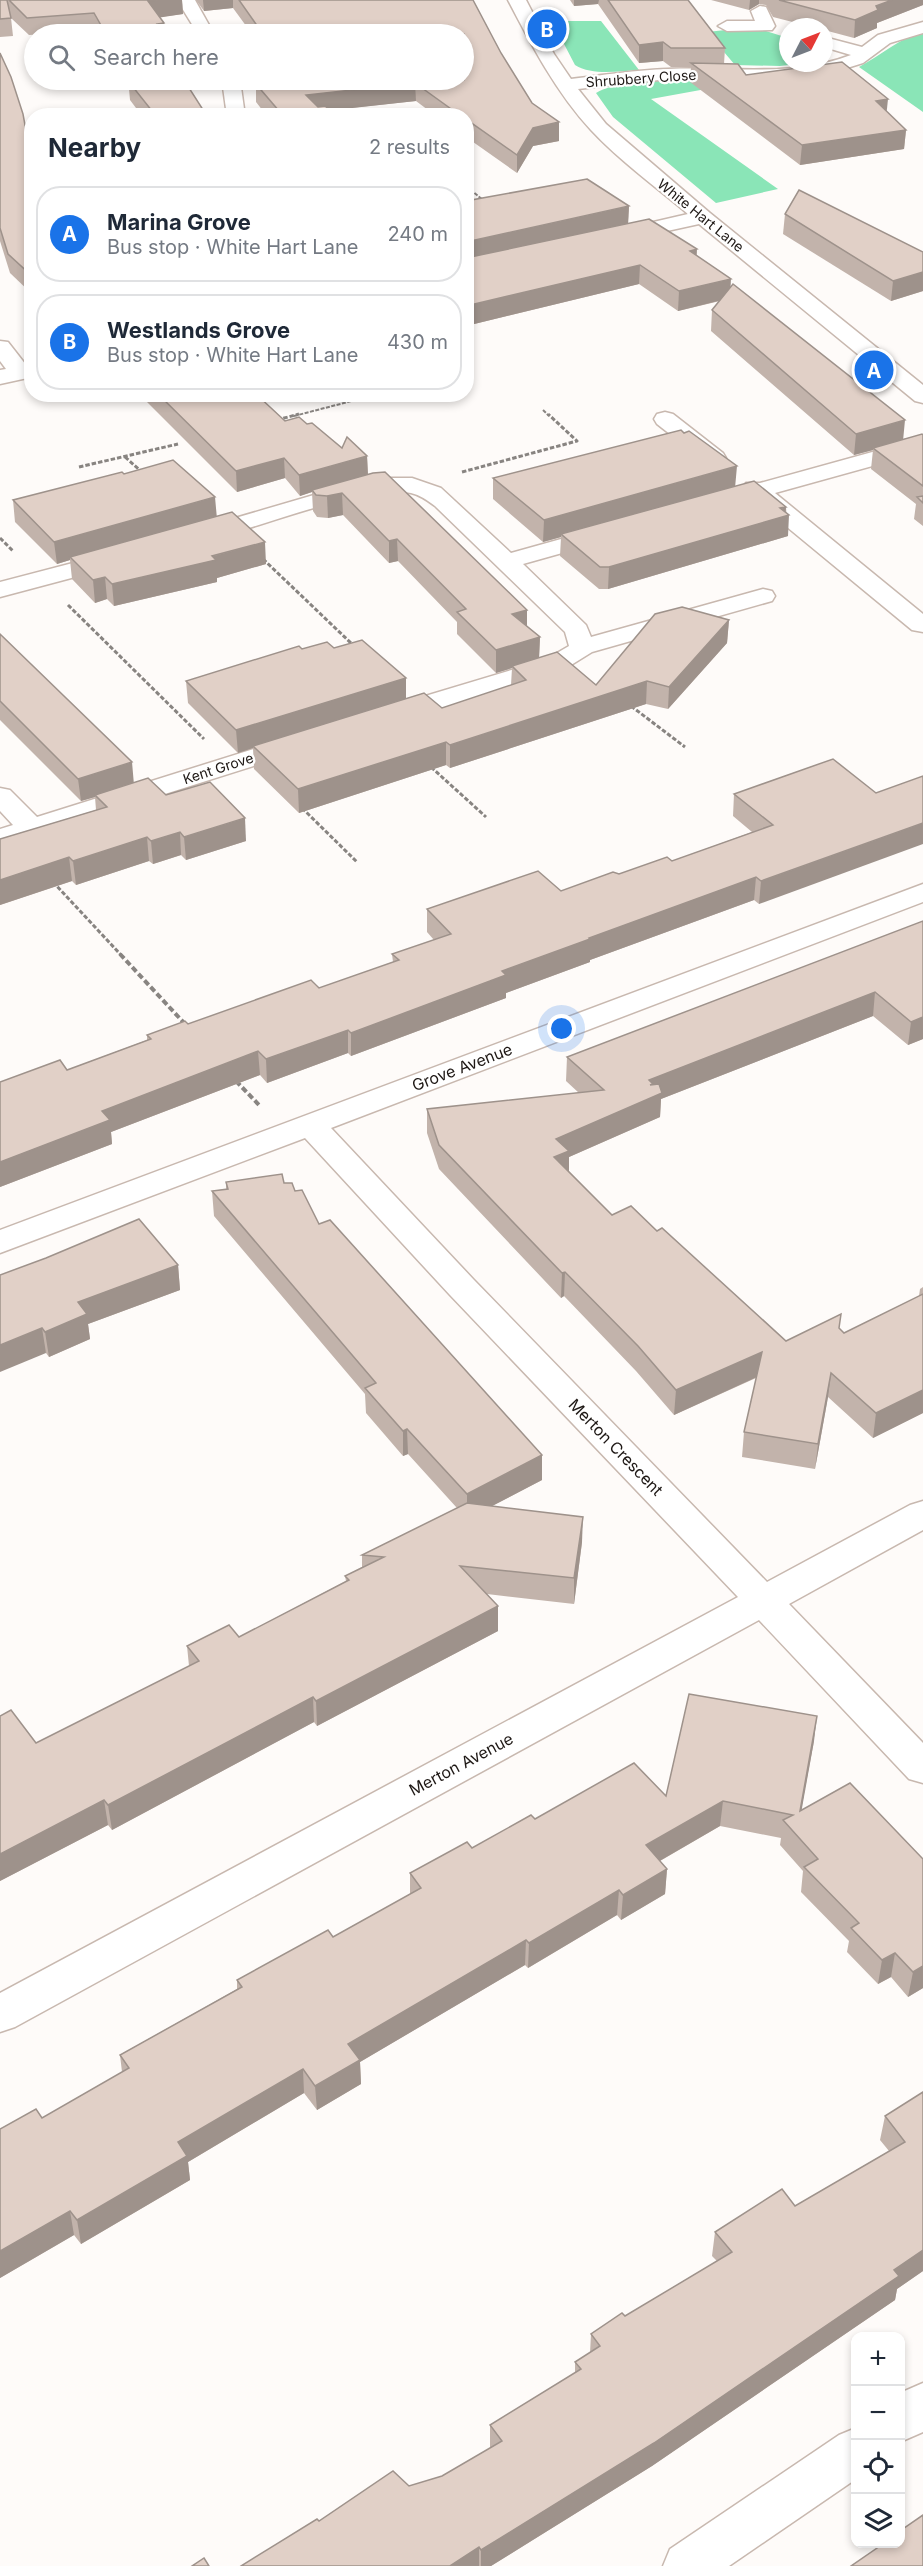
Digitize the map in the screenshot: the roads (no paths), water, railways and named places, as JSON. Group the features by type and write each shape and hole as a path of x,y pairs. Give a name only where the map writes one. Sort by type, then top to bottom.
{"street":[{"path":"186,0 200,24"},
{"name":"White Hart Lane","path":"517,0 545,54 565,85 599,128 703,217 913,377 923,396"},
{"path":"727,26 763,18 779,27"},
{"name":"Shrubbery Close","path":"565,85 668,74 768,76 831,68 856,59 884,39 923,27"},
{"path":"833,44 865,53"},
{"path":"768,76 778,93"},
{"path":"232,90 235,108"},
{"path":"601,240 703,217"},
{"path":"0,347 17,373"},
{"path":"665,419 921,625"},
{"path":"700,507 742,479 923,445"},
{"path":"176,542 372,485 412,485 433,493 577,630 578,651"},
{"path":"505,562 631,526"},
{"path":"0,590 142,551"},
{"path":"373,720 554,665 578,651 763,596"},
{"name":"Kent Grove","path":"14,834 314,738"},
{"path":"0,796 14,834"},
{"name":"Grove Avenue","path":"0,1242 923,891"},
{"name":"Merton Crescent","path":"298,1129 437,1263 764,1599 923,1768"},
{"name":"Merton Avenue","path":"0,2014 923,1514"},
{"path":"905,2417 923,2405"},
{"path":"687,2566 851,2454"}],"place":[{"name":"Westlands Grove","path":"547,29"},
{"name":"Marina Grove","path":"874,370"}]}
